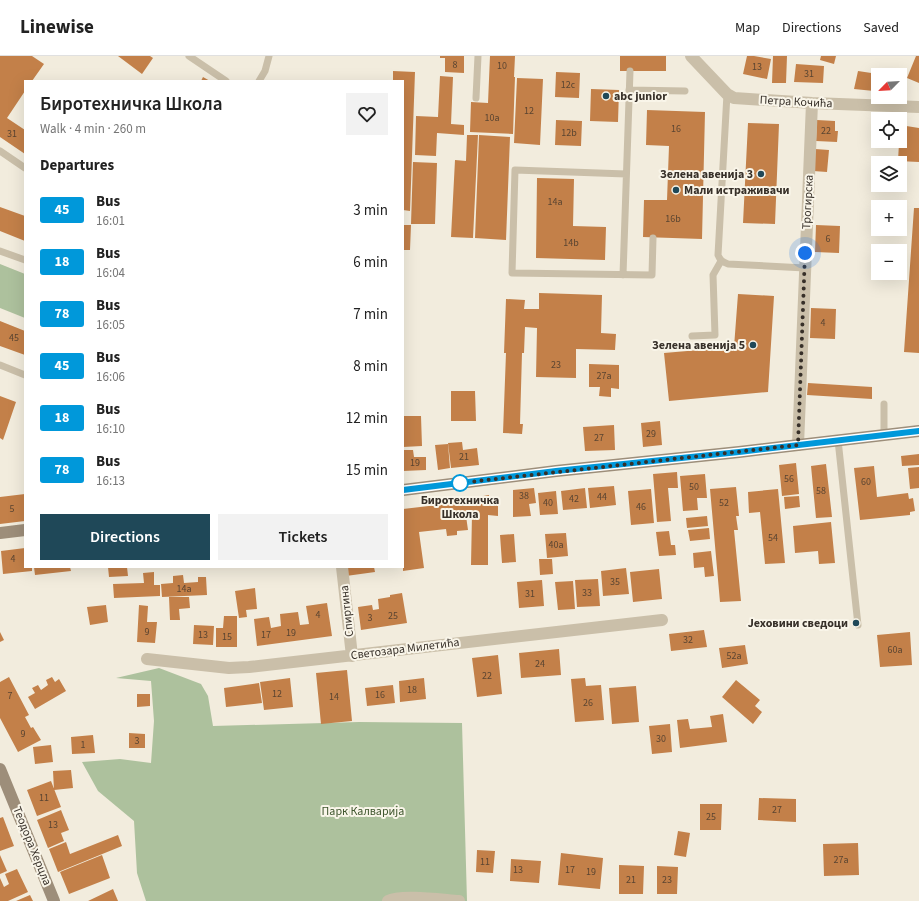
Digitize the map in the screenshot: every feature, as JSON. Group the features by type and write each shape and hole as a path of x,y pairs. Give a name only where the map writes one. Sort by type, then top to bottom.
{"main road":[{"path":"404,490 556,471 919,431"},
{"path":"0,533 24,530"},
{"name":"Теодора Херцла","path":"0,769 54,901"}],"street":[{"path":"691,56 727,94"},
{"name":"Петра Кочића","path":"727,94 734,98 740,99 919,107"},
{"name":"Трогирска","path":"798,445 812,103"},
{"name":"Спиртина","path":"342,568 352,656"},
{"name":"Светозара Милетића","path":"147,659 229,668 249,667 662,620"},
{"path":"388,901 398,898 459,901"}],"lane":[{"path":"189,56 225,80"},
{"path":"260,80 265,71 269,56"},
{"path":"476,98 478,56"},
{"path":"623,275 630,71"},
{"path":"629,90 685,92"},
{"path":"721,262 718,255 727,94"},
{"path":"0,151 24,167"},
{"path":"626,174 515,170 512,273 652,275 653,238"},
{"path":"0,251 24,260"},
{"path":"721,262 728,264 805,268"},
{"path":"692,336 714,335 713,275 721,262"},
{"path":"0,365 24,375"},
{"path":"884,404 884,435"},
{"path":"838,440 858,625"}],"green space":[{"path":"0,264 24,274 24,318 0,308"},
{"name":"Парк Калварија","path":"159,668 201,684 208,696 213,726 359,722 462,723 467,901 146,901 137,873 134,821 98,791 82,762 120,759 151,763 154,721 151,681 116,678"}],"building":[{"path":"0,56 32,56 44,64 33,80 24,80 24,92 7,118 24,129 24,153 0,137"},
{"path":"118,56 150,56 153,58 142,74"},
{"path":"440,56 464,56 464,73 445,72 445,58 440,58"},
{"path":"490,56 515,56 513,134 470,132 471,102 488,103"},
{"path":"620,56 666,56 666,71 620,71"},
{"path":"747,56 771,59 767,79 743,74"},
{"path":"773,56 787,56 786,83 772,83"},
{"path":"821,56 836,56 834,64 820,60"},
{"path":"916,56 919,56 919,83 907,78"},
{"path":"796,64 824,66 823,83 794,82"},
{"path":"393,71 415,72 410,211 404,210 404,80 393,80"},
{"path":"858,71 871,73 871,91 854,89"},
{"path":"556,72 580,73 579,98 555,97"},
{"path":"440,76 453,77 451,124 464,125 464,135 437,133 436,156 415,155 416,116 438,117"},
{"path":"203,77 208,80 202,80"},
{"path":"517,78 543,79 540,145 514,143"},
{"path":"591,89 619,90 618,122 590,121"},
{"path":"647,110 705,112 702,239 643,237 644,200 667,200 669,146 646,145"},
{"path":"556,120 582,121 581,146 555,145"},
{"path":"817,120 835,121 835,131 838,131 837,142 816,141"},
{"name":"Зелена авенија 3","path":"748,123 779,124 775,224 743,223"},
{"path":"907,126 919,128 919,162 907,161 907,156 898,156 899,148 907,148"},
{"path":"467,135 478,135 473,238 451,237 455,160 466,161"},
{"path":"479,135 510,137 506,240 475,238"},
{"path":"815,149 829,150 827,172 813,171"},
{"path":"413,162 437,163 435,224 411,224"},
{"path":"537,178 574,179 573,226 606,227 605,260 536,258"},
{"path":"0,207 24,216 24,241 0,231"},
{"path":"914,208 919,208 919,353 904,352"},
{"path":"404,225 411,225 410,250 404,250"},
{"path":"816,225 840,226 839,253 815,252"},
{"path":"539,293 602,295 601,333 616,334 615,350 576,349 576,378 536,377 537,328 525,327 524,353 522,353 520,424 523,424 522,434 503,433 506,353 504,353 506,299 525,300 524,309 539,309"},
{"path":"738,294 774,296 768,392 669,401 664,353 734,347"},
{"path":"811,308 836,309 835,339 810,338"},
{"path":"0,321 24,331 24,355 0,346"},
{"path":"589,364 619,365 619,389 611,388 611,397 599,396 600,387 589,387"},
{"path":"808,383 872,387 872,399 807,395"},
{"path":"451,391 475,391 476,421 451,421"},
{"path":"0,396 16,402 3,440 0,438"},
{"path":"404,416 421,416 422,446 404,447"},
{"path":"660,421 662,445 643,447 641,423"},
{"path":"614,425 615,450 585,451 583,427"},
{"path":"462,442 463,450 477,448 479,465 451,468 448,443"},
{"path":"448,444 450,468 438,470 435,445"},
{"path":"404,450 413,450 414,457 426,457 426,470 404,471"},
{"path":"919,454 919,465 902,466 901,456"},
{"path":"796,463 799,494 782,496 779,465"},
{"path":"826,464 832,517 816,518 811,466"},
{"path":"874,466 877,497 908,493 909,499 913,498 915,511 910,512 910,515 860,520 854,468"},
{"path":"919,467 919,488 910,489 908,468"},
{"path":"677,472 678,488 668,488 671,521 657,522 653,474"},
{"path":"705,474 707,498 697,498 698,510 683,511 680,476"},
{"path":"614,486 616,505 590,508 588,488"},
{"path":"736,487 739,516 736,516 738,530 734,530 741,601 720,602 710,489"},
{"path":"534,488 536,503 529,504 531,516 513,517 513,490"},
{"path":"585,488 587,508 563,510 561,491"},
{"path":"651,489 654,523 631,525 628,491"},
{"path":"778,489 785,563 765,564 760,512 749,513 748,492"},
{"path":"556,491 558,514 540,515 538,493"},
{"path":"24,494 24,521 0,524 0,497"},
{"path":"489,495 489,503 498,503 498,516 488,515 488,565 471,565 472,514 466,516 468,530 457,531 457,535 447,536 446,529 419,532 424,568 403,571 404,509 472,501 472,498"},
{"path":"799,496 800,507 785,509 784,497"},
{"path":"707,516 708,526 687,528 686,518"},
{"path":"831,522 835,563 819,564 818,551 795,553 793,526"},
{"path":"709,528 710,539 690,541 688,530"},
{"path":"669,531 671,545 675,545 676,555 659,556 656,532"},
{"path":"566,533 568,556 547,558 545,534"},
{"path":"514,534 516,562 502,563 500,535"},
{"path":"24,548 24,568 32,568 32,571 3,574 1,551"},
{"path":"711,551 714,576 705,577 704,567 694,568 693,553"},
{"path":"539,559 552,559 553,574 540,575"},
{"path":"34,568 70,568 71,571 35,575"},
{"path":"108,568 127,568 128,576 109,577"},
{"path":"345,568 374,568 375,572 346,576"},
{"path":"626,568 629,594 603,596 601,571"},
{"path":"659,569 662,599 633,602 630,572"},
{"path":"154,572 154,585 160,585 160,596 114,598 113,584 144,583 143,573"},
{"path":"183,575 184,583 198,582 198,577 206,577 207,595 162,597 161,584 173,583 173,576"},
{"path":"598,579 600,606 577,607 575,580"},
{"path":"542,580 544,606 519,608 517,582"},
{"path":"573,581 575,609 558,610 555,582"},
{"path":"255,588 257,609 246,610 247,617 239,618 235,591"},
{"path":"402,593 407,623 361,630 358,607 372,605 373,610 379,609 378,599"},
{"path":"169,597 189,597 190,608 179,609 180,620 170,620"},
{"path":"327,603 332,636 257,646 254,619 269,617 271,628 281,626 280,614 298,612 300,625 309,624 306,606"},
{"path":"106,605 108,622 90,625 87,607"},
{"path":"139,605 148,606 147,622 157,622 155,643 137,642"},
{"path":"224,616 237,616 237,647 216,647 216,628 223,628"},
{"path":"194,625 214,626 213,645 193,644"},
{"path":"704,630 707,647 671,651 669,634"},
{"path":"0,632 4,640 0,642"},
{"path":"910,632 912,665 880,667 877,635"},
{"path":"745,645 748,664 722,668 719,648"},
{"path":"559,649 561,675 521,678 519,653"},
{"path":"498,655 502,694 477,697 472,658"},
{"path":"347,670 352,721 321,724 316,673"},
{"path":"9,677 29,715 25,717 31,728 33,727 41,740 18,752 0,718 0,682"},
{"path":"52,677 55,682 59,679 66,691 35,709 28,697 35,693 32,688 38,685 41,690 48,685 46,680"},
{"path":"290,678 293,707 264,710 260,682"},
{"path":"424,678 426,699 400,702 399,681"},
{"path":"585,678 586,686 601,685 604,720 575,722 571,679"},
{"path":"736,680 760,700 755,706 762,712 753,724 722,697"},
{"path":"259,683 262,703 226,707 224,688"},
{"path":"393,685 395,703 367,706 365,688"},
{"path":"636,686 639,722 612,724 609,688"},
{"path":"137,694 150,694 150,706 137,707"},
{"path":"723,714 727,742 680,748 677,720 688,719 690,729 712,727 710,716"},
{"path":"670,724 672,752 652,754 649,726"},
{"path":"129,733 145,734 145,748 129,748"},
{"path":"93,735 95,753 72,754 71,737"},
{"path":"51,745 53,762 35,764 33,747"},
{"path":"71,770 73,788 54,790 53,771"},
{"path":"51,781 61,807 37,816 27,790"},
{"path":"759,798 796,799 796,822 758,820"},
{"path":"700,804 722,804 721,830 700,830"},
{"path":"61,810 69,830 61,833 64,841 48,848 37,820"},
{"path":"3,817 14,846 0,851 0,818"},
{"path":"678,831 690,833 686,857 674,855"},
{"path":"118,835 122,846 58,872 49,849 66,842 70,854"},
{"path":"858,843 859,875 824,876 823,844"},
{"path":"477,850 495,851 493,873 476,872"},
{"path":"561,853 603,858 600,889 558,885"},
{"path":"0,855 7,871 0,874"},
{"path":"102,855 110,878 69,894 60,872"},
{"path":"511,859 541,861 539,883 510,881"},
{"path":"619,865 644,866 643,894 619,894"},
{"path":"657,866 678,867 677,894 657,894"},
{"path":"17,869 28,892 8,901 0,901 0,878 4,887 9,884 5,874"},
{"path":"113,889 118,901 88,901"},
{"path":"30,895 33,901 16,901"}],"bus line":[{"name":"45","path":"404,490 556,471 919,431"}],"place":[{"name":"abc junior","path":"606,96"},
{"name":"Зелена авенија 3","path":"761,174"},
{"name":"Мали истраживачи","path":"676,190"},
{"name":"Зелена авенија 5","path":"753,345"},
{"name":"Биротехничка Школа","path":"460,483"},
{"name":"Јеховини сведоци","path":"856,623"}],"route":[{"path":"460,483 798,445 805,253"}]}
